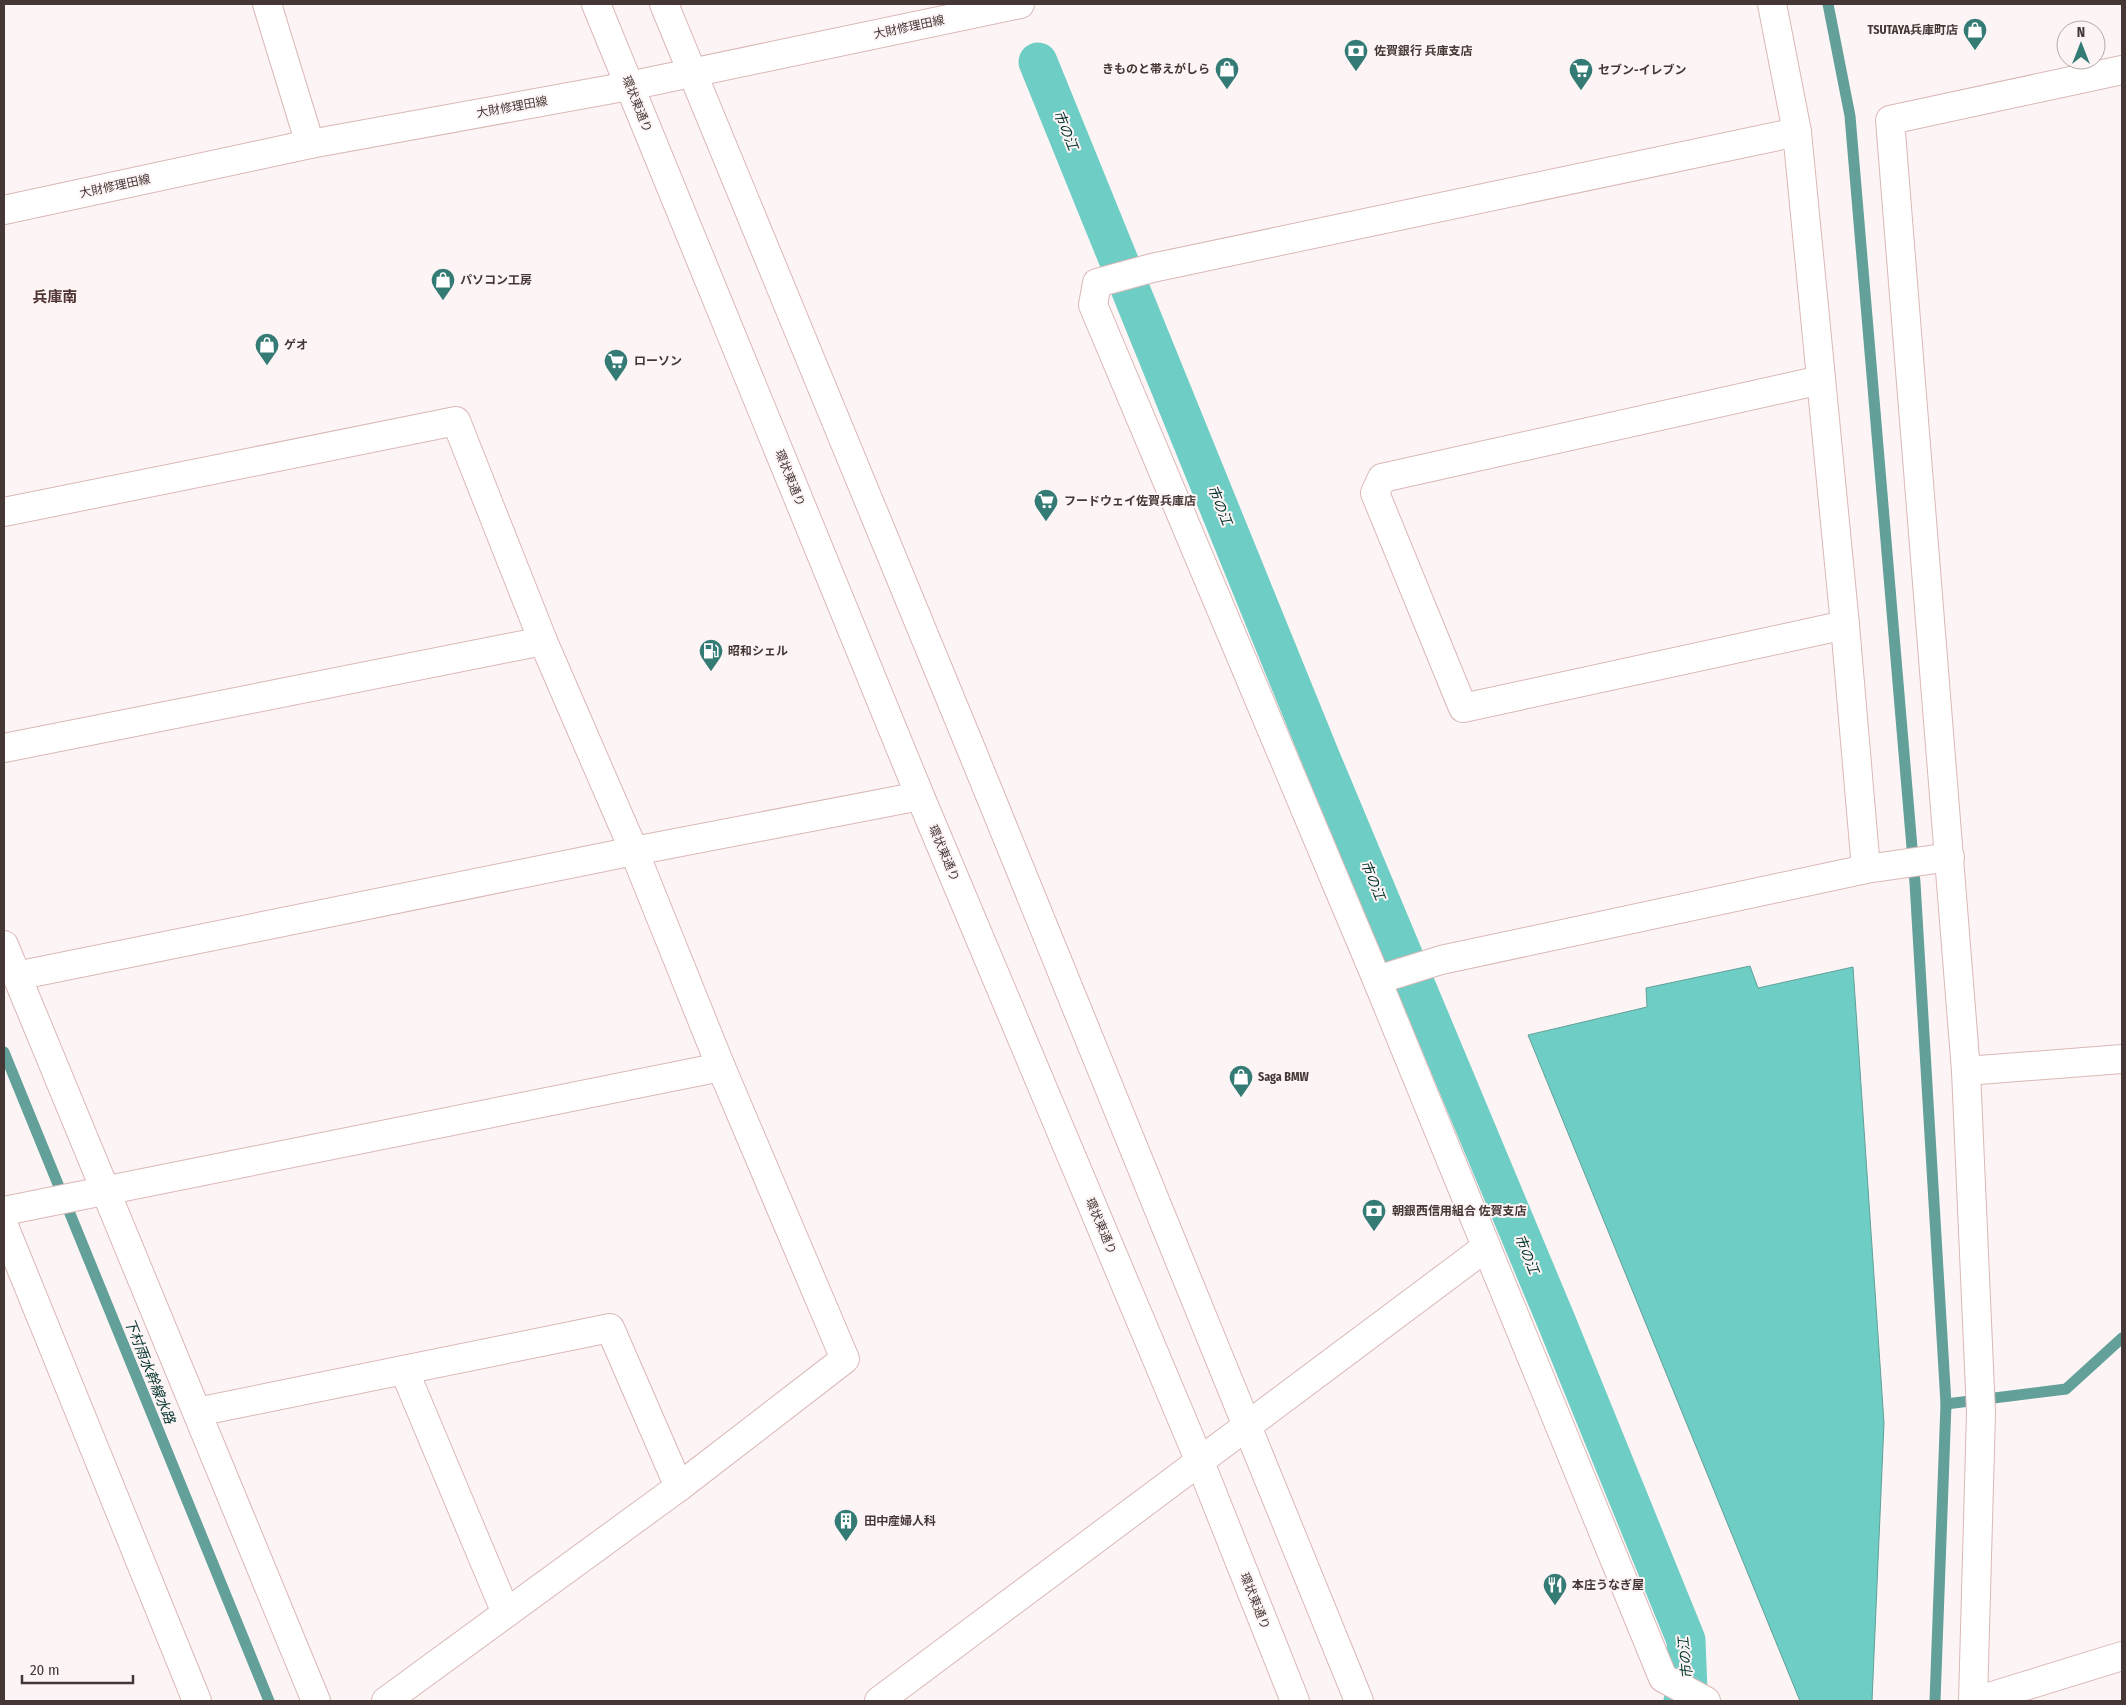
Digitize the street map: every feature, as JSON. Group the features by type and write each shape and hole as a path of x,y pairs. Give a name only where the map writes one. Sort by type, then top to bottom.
{"street":[{"path":"267,4 310,144"},
{"name":"環状東通り","path":"596,4 920,796 1200,1462 1295,1701"},
{"path":"664,4 1248,1426 1359,1701"},
{"name":"大財修理田線","path":"4,210 310,144 629,86 1020,4"},
{"path":"1772,4 1796,132 1845,625 1875,868"},
{"path":"2122,70 1890,120 1966,1071 1981,1413 1974,1701 2122,1656"},
{"path":"1706,1701 1663,1678 1485,1248 1377,980 1093,305 1097,283 1152,268 1796,132"},
{"path":"1821,380 1382,478 1375,493 1463,708 1845,625"},
{"path":"4,512 456,421 543,641 634,851 721,1067 845,1360 679,1487 386,1701"},
{"path":"4,748 543,641"},
{"path":"16,976 634,851 920,796"},
{"path":"1377,980 1441,960 1875,868 1950,857"},
{"path":"4,945 96,1193 197,1412 316,1701"},
{"path":"1966,1071 2122,1059"},
{"path":"15,1209 721,1067"},
{"path":"4,1226 197,1701"},
{"path":"879,1701 1485,1248"},
{"path":"197,1412 610,1328 679,1487"},
{"path":"404,1370 506,1613"}],"water":[{"path":"1750,966 1758,988 1853,967 1884,1423 1872,1701 1800,1701 1528,1035 1647,1007 1646,988"}],"waterway":[{"path":"1828,4 1850,116 1915,883 1946,1404 1935,1701"},
{"name":"市の江","path":"1038,62 1320,756 1557,1323 1686,1640 1688,1691 1683,1701"},
{"name":"下村雨水幹線水路","path":"4,1052 269,1701"},
{"path":"1946,1404 2066,1389 2122,1338"}],"place":[{"name":"TSUTAYA兵庫町店","path":"1975,51"},
{"name":"佐賀銀行 兵庫支店","path":"1356,72"},
{"name":"きものと帯えがしら","path":"1227,90"},
{"name":"セブン-イレブン","path":"1581,91"},
{"name":"パソコン工房","path":"443,301"},
{"name":"ゲオ","path":"267,366"},
{"name":"ローソン","path":"616,382"},
{"name":"フードウェイ佐賀兵庫店","path":"1046,522"},
{"name":"昭和シェル","path":"711,672"},
{"name":"Saga BMW","path":"1241,1098"},
{"name":"朝銀西信用組合 佐賀支店","path":"1374,1232"},
{"name":"田中産婦人科","path":"846,1542"},
{"name":"本庄うなぎ屋","path":"1555,1606"}],"district":[{"name":"兵庫南","path":"55,297"}]}
